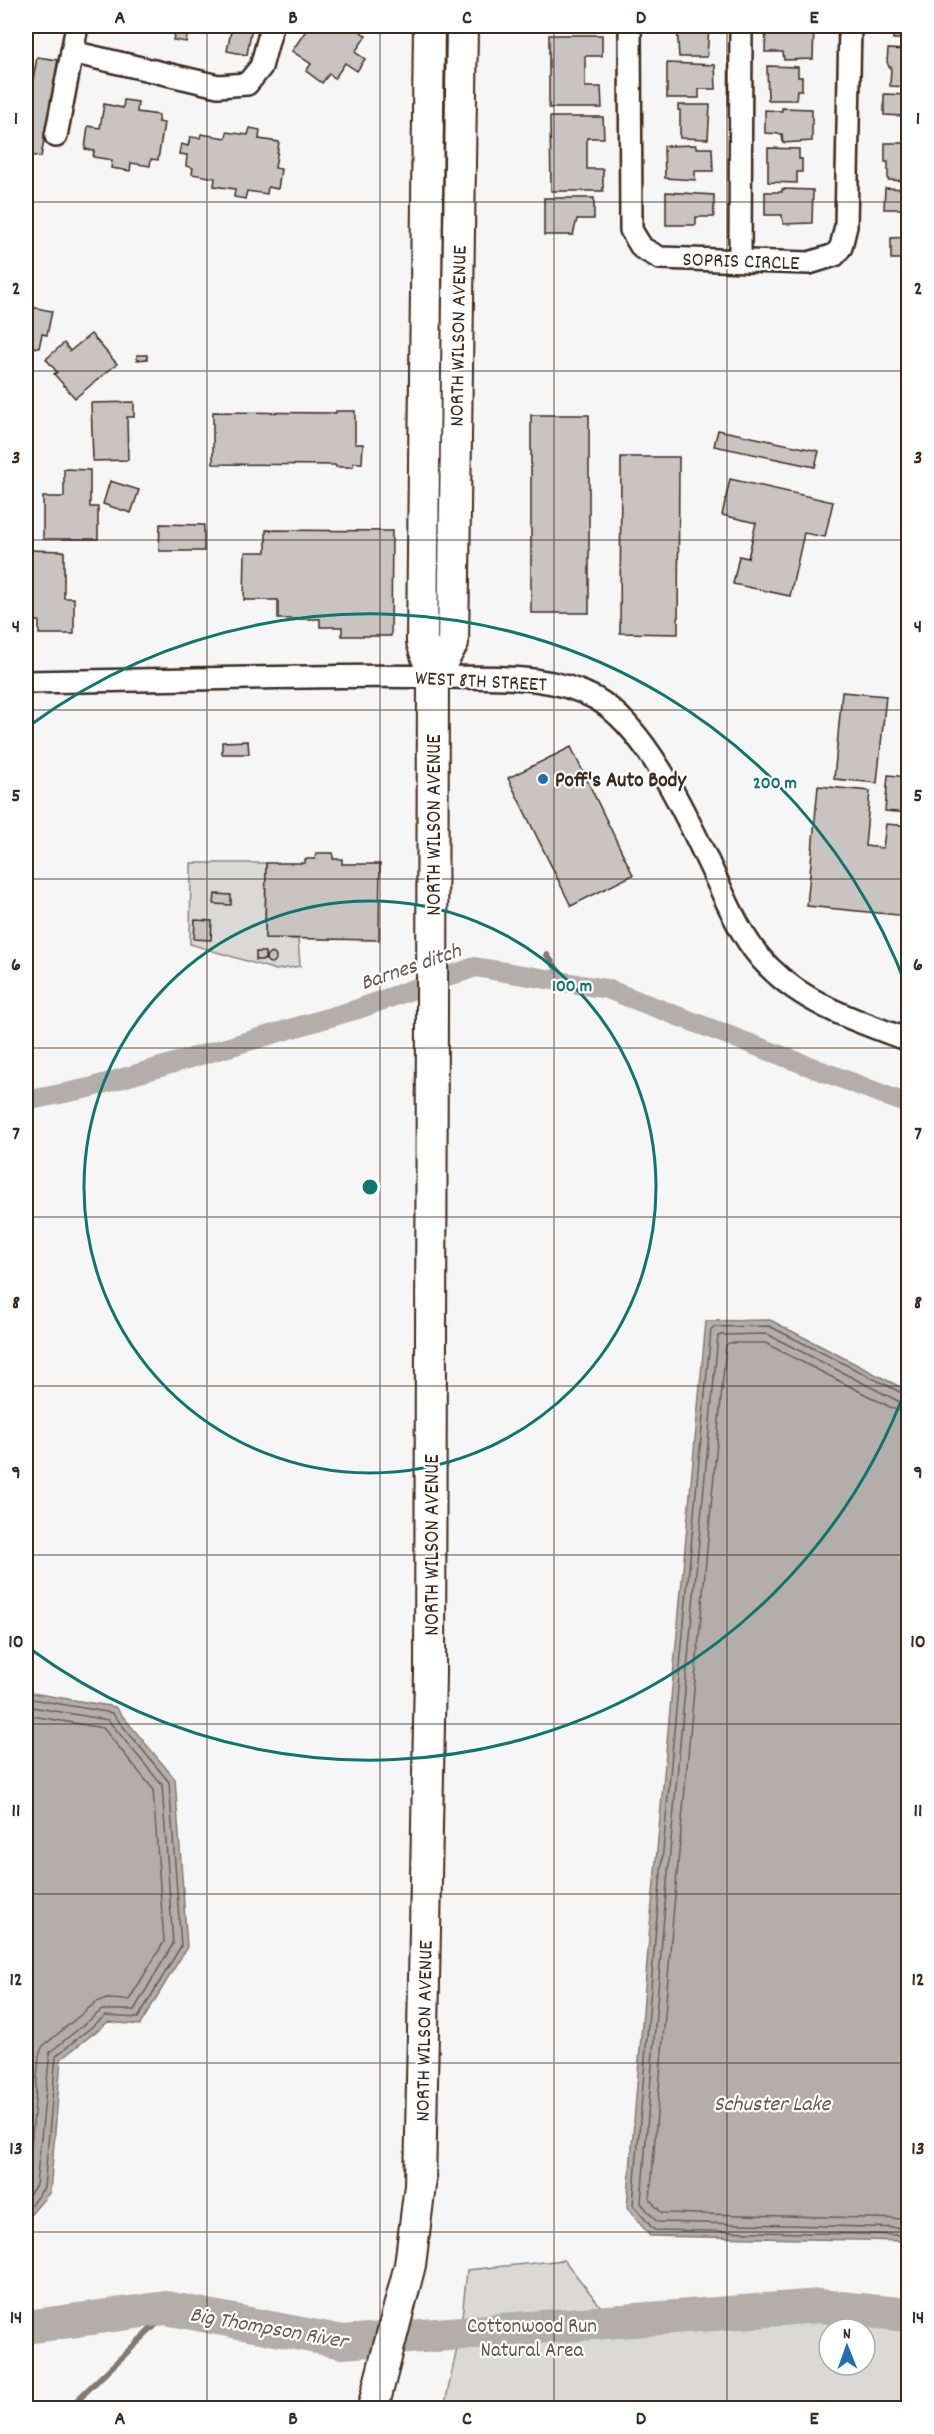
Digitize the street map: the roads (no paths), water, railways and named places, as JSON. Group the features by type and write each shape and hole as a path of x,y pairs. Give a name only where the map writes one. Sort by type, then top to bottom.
{"main road":[{"name":"NORTH WILSON AVENUE","path":"374,2406 410,2265 420,2185 430,1685 434,1020 433,677 422,642 429,26"},
{"name":"NORTH WILSON AVENUE","path":"433,677 453,643 462,26"}],"street":[{"path":"56,136 77,26"},
{"path":"72,52 218,86 247,84 261,67 272,26"},
{"name":"SOPRIS CIRCLE","path":"630,26 632,230 642,248 660,258 808,263 835,255 841,248 846,226 850,26"},
{"path":"740,260 741,26"},
{"name":"WEST 8TH STREET","path":"26,682 400,675 543,680 594,698 612,709 638,737 660,769 735,920 771,970 807,997 849,1018 909,1040"}],"water":[{"name":"Schuster Lake","path":"770,1320 908,1391 908,2241 650,2236 627,2208 650,1926 706,1321"},
{"path":"26,1692 115,1707 175,1779 187,1947 140,2025 108,2022 61,2059 50,2192 26,2220"}],"waterway":[{"path":"547,955 566,982"},
{"name":"Barnes ditch","path":"26,1101 89,1088 358,1009 475,967 607,989 908,1104"},
{"name":"Big Thompson River","path":"26,2327 166,2308 343,2342 820,2306 908,2315"},
{"path":"69,2408 172,2309"}],"place":[{"name":"Poff's Auto Body","path":"543,779"}],"park label":[{"name":"Cottonwood Run Natural Area","path":"532,2337"}]}
